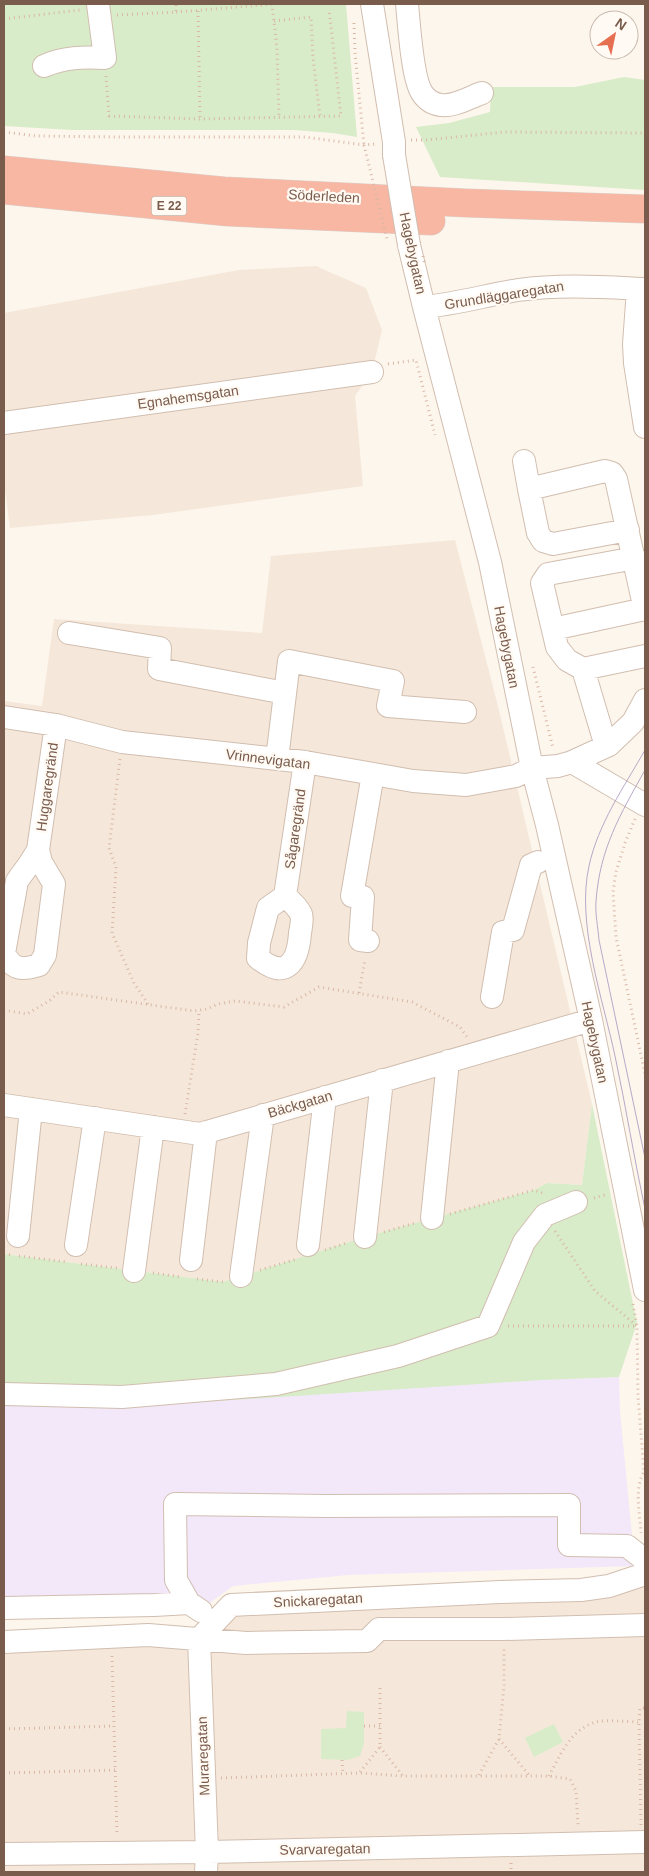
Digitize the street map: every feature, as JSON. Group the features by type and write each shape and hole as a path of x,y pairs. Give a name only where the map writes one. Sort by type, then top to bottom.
{"highway":[{"name":"Söderleden","path":"4,170 224,191 466,203 645,209"},
{"name":"Söderleden","path":"4,190 228,212 645,228"}],"street":[{"path":"407,4 410,39 421,92 431,102 442,106 456,103 482,92"},
{"path":"44,66 59,60 77,57 105,58 99,9"},
{"name":"Hagebygatan","path":"363,9 394,148 399,246 424,307 490,562 532,768 591,1020 639,1294"},
{"name":"Grundläggaregatan","path":"424,307 519,290 571,285 642,289"},
{"path":"642,289 634,344 634,363 645,427"},
{"name":"Egnahemsgatan","path":"4,422 372,372"},
{"path":"524,461 538,533 543,541 553,544 628,530"},
{"path":"529,490 605,471 612,473 616,479 645,609 552,629"},
{"path":"635,558 548,574 542,582 557,647 567,660 583,668 645,656"},
{"path":"69,633 160,648 158,669 285,692"},
{"path":"277,759 289,661 393,681 388,706 465,712"},
{"path":"583,668 606,746"},
{"name":"Vrinnevigatan","path":"4,718 56,725 122,742 305,762 413,781 466,785 516,776 532,768 558,766 572,762 606,746 633,722 645,700"},
{"name":"Huggaregränd","path":"38,850 56,725"},
{"name":"Sågaregränd","path":"286,896 305,762"},
{"path":"572,762 641,810"},
{"path":"368,941 360,940 363,898 352,896 373,774"},
{"path":"492,997 503,932 513,930 531,865 538,862"},
{"name":"Bäckgatan","path":"4,1105 200,1134 591,1020"},
{"path":"432,1218 448,1061"},
{"path":"365,1237 382,1080"},
{"path":"310,1251 325,1097"},
{"path":"18,1236 30,1109"},
{"path":"241,1276 263,1115"},
{"path":"74,1257 94,1118"},
{"path":"134,1270 153,1127"},
{"path":"189,1272 206,1132"},
{"path":"4,1394 122,1398 276,1384 398,1356 488,1326 524,1242 545,1215 576,1202"},
{"path":"216,1621 189,1603 176,1580 175,1504 325,1506 569,1505 569,1544 627,1546 645,1560"},
{"name":"Snickaregatan","path":"199,1639 231,1605 581,1590 609,1586 645,1574"},
{"path":"4,1608 189,1603"},
{"path":"4,1642 148,1635 246,1643 367,1641 379,1629 504,1629 645,1625"},
{"name":"Muraregatan","path":"199,1639 206,1862"},
{"name":"Svarvaregatan","path":"4,1854 117,1852 206,1862 579,1844 644,1843"}],"path":[{"path":"176,4 176,12"},
{"path":"4,20 99,9 176,12 274,4 279,117"},
{"path":"363,9 355,53 364,145 399,246"},
{"path":"105,58 109,116 200,119 341,116 329,10"},
{"path":"198,11 200,119"},
{"path":"274,20 311,17 313,58 320,116"},
{"path":"4,132 36,136 120,138 305,137 394,148 426,140 504,132 645,133"},
{"path":"122,742 109,848 116,867 112,933 134,983 149,1005"},
{"path":"641,810 619,862 614,892 616,937 645,1074"},
{"path":"359,993 368,941"},
{"path":"4,1010 27,1014 49,1001 59,992 199,1011 218,1004 235,1001 284,1007 319,987 412,1002 460,1027 475,1053"},
{"path":"182,1131 198,1033 199,1011"},
{"path":"4,1254 74,1257 134,1270 189,1272 223,1282 310,1251 534,1190 576,1202 611,1194"},
{"path":"545,1215 595,1291 637,1326"},
{"path":"639,1294 637,1326 638,1396 645,1472 640,1478 639,1487 641,1535"},
{"path":"488,1326 637,1326"},
{"path":"479,1775 499,1739 504,1685 504,1629"},
{"path":"112,1636 117,1852"},
{"path":"360,1773 380,1748 380,1684"},
{"path":"644,1843 639,1722 640,1708 645,1708"},
{"path":"549,1776 561,1753 577,1731 596,1722 639,1722"},
{"path":"4,1729 114,1726"},
{"path":"364,1726 380,1726"},
{"path":"499,1739 529,1776"},
{"path":"380,1748 403,1776"},
{"path":"342,1760 343,1774"},
{"path":"4,1773 115,1770"},
{"path":"203,1778 360,1773 403,1776 549,1776 570,1779 576,1791 579,1844"}],"shaded area":[{"path":"316,266 366,288 382,330 372,372 355,396 363,486 153,515 10,528 4,483 4,313 239,270"},
{"path":"455,540 498,706 592,1104 582,1185 547,1183 534,1190 223,1282 4,1254 4,701 42,706 54,619 262,633 271,556"},
{"path":"619,1377 620,1411 635,1566 348,1575 233,1586 204,1607 4,1614 4,1399"},
{"path":"645,1574 645,1872 4,1872 4,1642 199,1639 231,1605"}],"green space":[{"path":"4,4 346,4 357,137 293,130 72,130 4,126"},
{"path":"624,77 645,80 645,190 440,177 416,127 449,123 490,112 491,87 575,87"},
{"path":"592,1104 637,1323 619,1377 542,1380 156,1405 4,1399 4,1254 223,1282 365,1237 534,1190 547,1183 582,1185"},
{"path":"347,1711 364,1712 364,1743 360,1756 347,1760 321,1759 321,1729 346,1728"},
{"path":"554,1724 563,1742 534,1757 525,1738"}],"tram line":[{"path":"645,750 612,806 599,835 589,866 586,888 588,937 615,1056 645,1209"},
{"path":"645,770 620,817 607,848 598,882 596,906 599,940 645,1158"}]}
